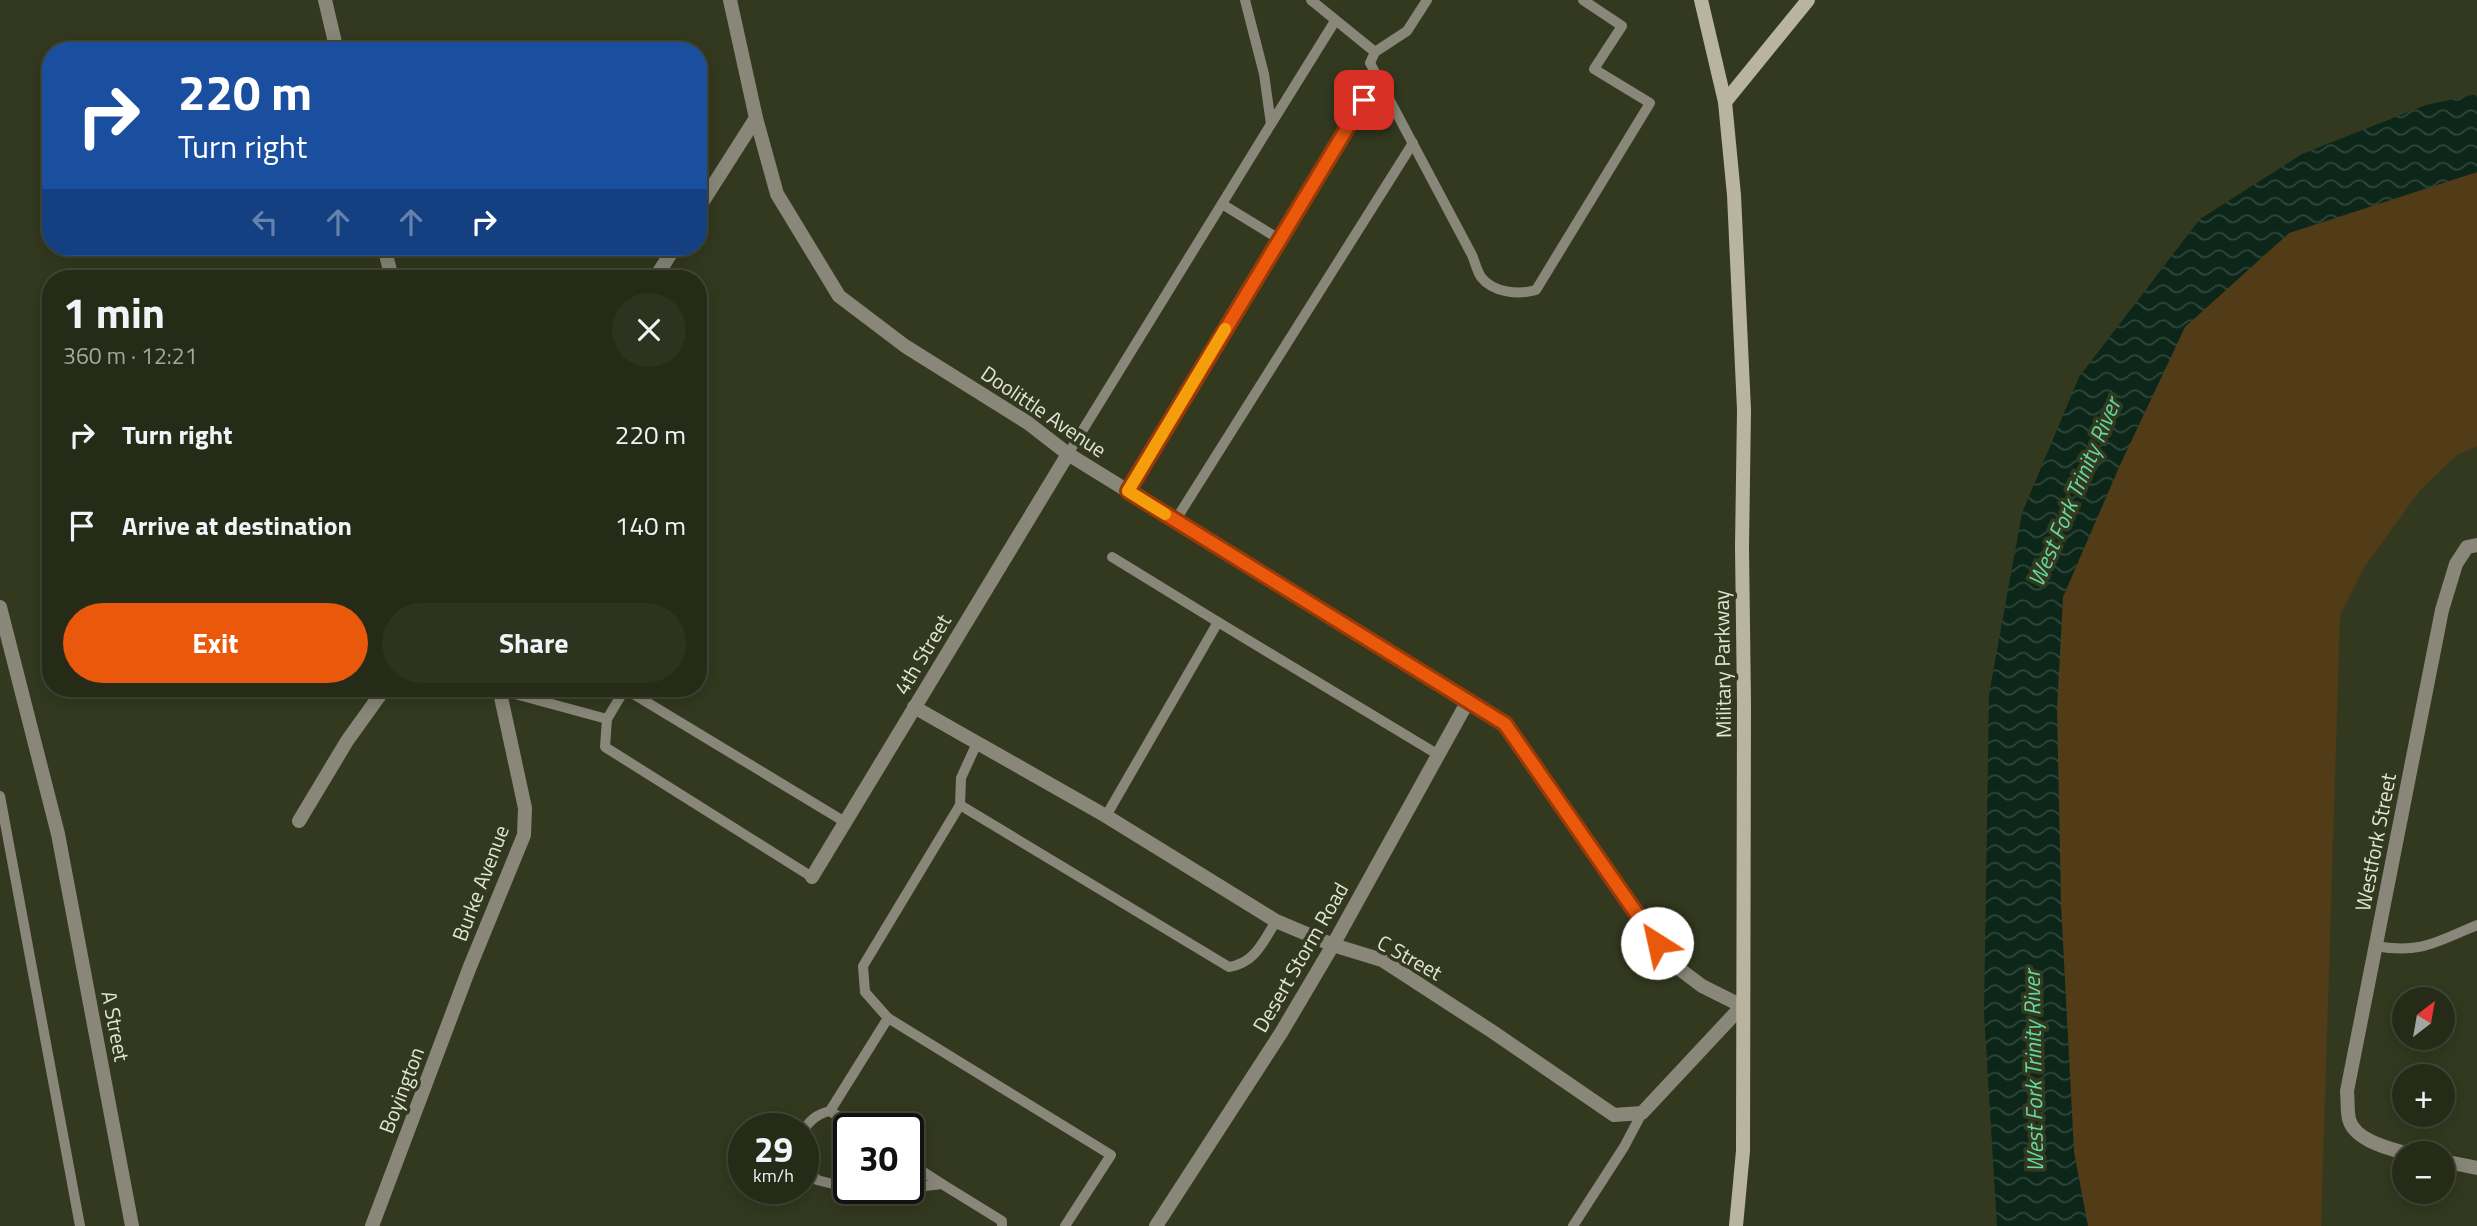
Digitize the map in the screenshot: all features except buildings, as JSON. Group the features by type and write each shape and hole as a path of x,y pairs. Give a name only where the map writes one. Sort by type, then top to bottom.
{"street":[{"path":"325,0 335,42"},
{"name":"Doolittle Avenue","path":"730,0 755,118 778,194 839,296 905,346 1028,423 1068,454 1505,724 1673,964 1702,986 1742,1006"},
{"name":"Military Parkway","path":"1701,0 1725,102 1734,195 1744,410 1743,1152 1736,1226"},
{"path":"1725,102 1808,0"},
{"path":"707,195 755,118"},
{"name":"4th Street","path":"812,877 1068,454"},
{"name":"Westfork Street","path":"2392,1150 2360,1134 2349,1123 2347,1091 2442,610 2453,571 2467,547 2477,545"},
{"name":"A Street","path":"0,607 58,834 132,1226"},
{"path":"299,821 347,741 379,697"},
{"name":"Burke Avenue","path":"469,970 524,835 526,822 502,697"},
{"name":"Desert Storm Road","path":"1156,1226 1281,1033 1334,945 1468,701"},
{"name":"C Street","path":"914,707 1106,816 1276,921 1334,945 1382,960 1614,1115 1642,1114"},
{"name":"Boyington","path":"372,1226 469,970"},
{"path":"1642,1114 1742,1006"},
{"path":"2455,1163 2477,1168"}],"lane":[{"path":"1245,0 1264,74 1271,124"},
{"path":"1311,0 1374,52"},
{"path":"1427,0 1407,31 1374,52 1370,63 1482,278 1497,289 1523,294 1536,290 1650,103 1594,69 1622,26 1583,0"},
{"path":"1068,454 1335,21"},
{"path":"1128,491 1378,77"},
{"path":"1175,521 1413,143"},
{"path":"1222,204 1279,239"},
{"path":"1112,557 1437,754"},
{"path":"1106,816 1218,622"},
{"path":"529,697 607,719"},
{"path":"619,697 607,719 605,747 812,877"},
{"path":"639,697 845,822"},
{"path":"977,743 961,778 960,805 863,966 865,992 888,1018 1111,1155 1065,1226"},
{"path":"0,796 80,1226"},
{"path":"960,805 1229,967 1242,965 1253,957 1276,921"},
{"path":"2375,946 2395,950 2418,950 2477,925"},
{"path":"830,1111 888,1018"},
{"path":"819,1114 830,1111 833,1113"},
{"path":"1573,1226 1642,1114"},
{"path":"924,1172 1002,1220 1002,1226"},
{"path":"924,1186 942,1184"}],"shaded area":[{"path":"2477,172 2477,446 2457,455 2420,490 2365,566 2340,616 2321,1226 2088,1226 2074,1152 2061,905 2057,708 2063,597 2120,465 2185,327 2289,233"}],"water":[{"name":"West Fork Trinity River","path":"2477,94 2477,172 2289,233 2185,327 2120,465 2063,597 2057,708 2061,905 2074,1152 2088,1226 1997,1226 1984,1013 1989,694 2022,513 2079,377 2200,219 2302,154 2426,105"}],"slow traffic":[{"path":"1165,514 1128,491 1225,329"}],"route":[{"path":"1364,100 1128,491 1505,724 1657,943"}]}
